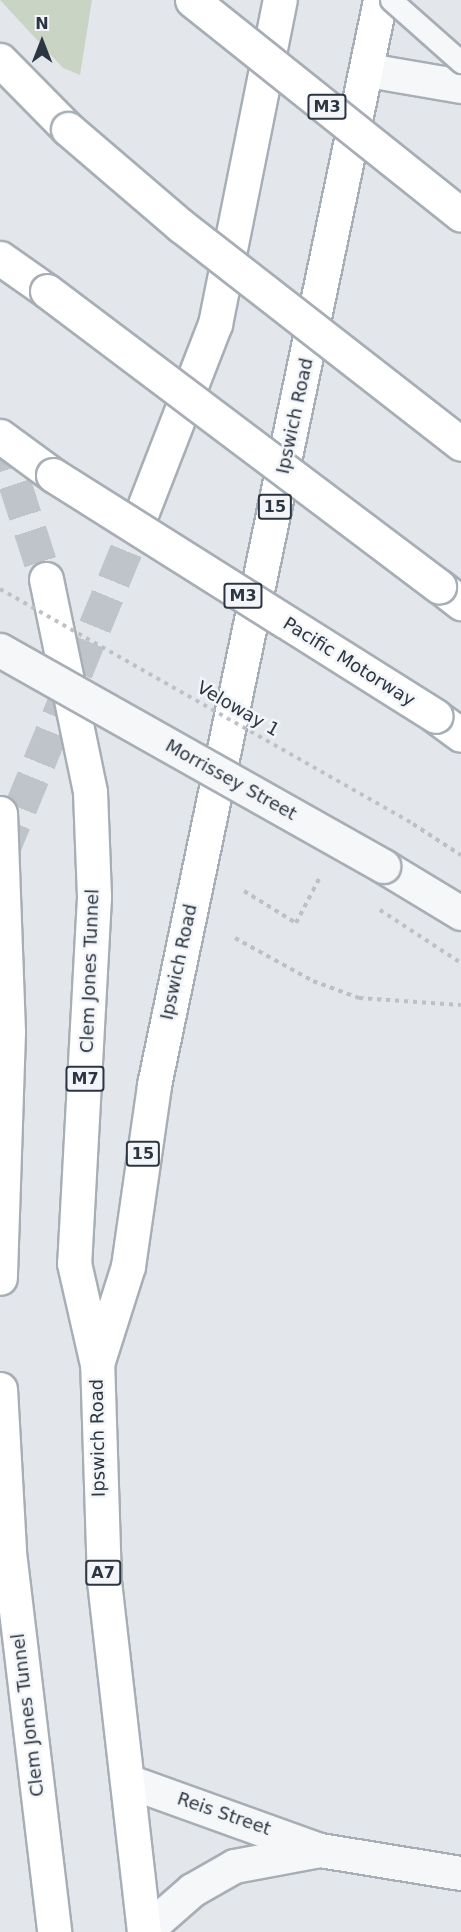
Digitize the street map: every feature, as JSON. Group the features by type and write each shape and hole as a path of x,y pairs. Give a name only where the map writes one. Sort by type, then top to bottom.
{"highway":[{"name":"M3","path":"192,0 461,215"},
{"path":"142,512 215,324 280,0"},
{"name":"Ipswich Road","path":"144,1932 104,1581 97,1364 129,1266 156,1074 368,70 380,0"},
{"path":"0,60 68,129 180,225 461,444"},
{"path":"0,258 450,595"},
{"name":"Pacific Motorway","path":"0,435 53,475 435,716 461,735"},
{"name":"Clem Jones Tunnel","path":"46,579 90,792 93,920 74,1263 97,1364"},
{"path":"0,813 8,1032 0,1278"},
{"name":"Clem Jones Tunnel","path":"0,1389 9,1552 54,1932"}],"street":[{"path":"368,70 461,86"},
{"name":"Morrissey Street","path":"0,650 383,866 461,913"},
{"name":"Reis Street","path":"128,1781 320,1850 461,1873"},
{"name":"Reis Street","path":"144,1932 192,1890 234,1866 320,1850"}],"lane":[{"path":"391,0 461,62"}],"path":[{"name":"Veloway 1","path":"0,589 413,824 461,855"},
{"path":"244,891 296,922 321,877"},
{"path":"235,938 313,981 359,998 461,1005"}],"green space":[{"path":"0,0 92,0 80,75 63,68"}],"tunnel":[{"path":"0,437 46,579"},
{"path":"2,853 142,512"}]}
